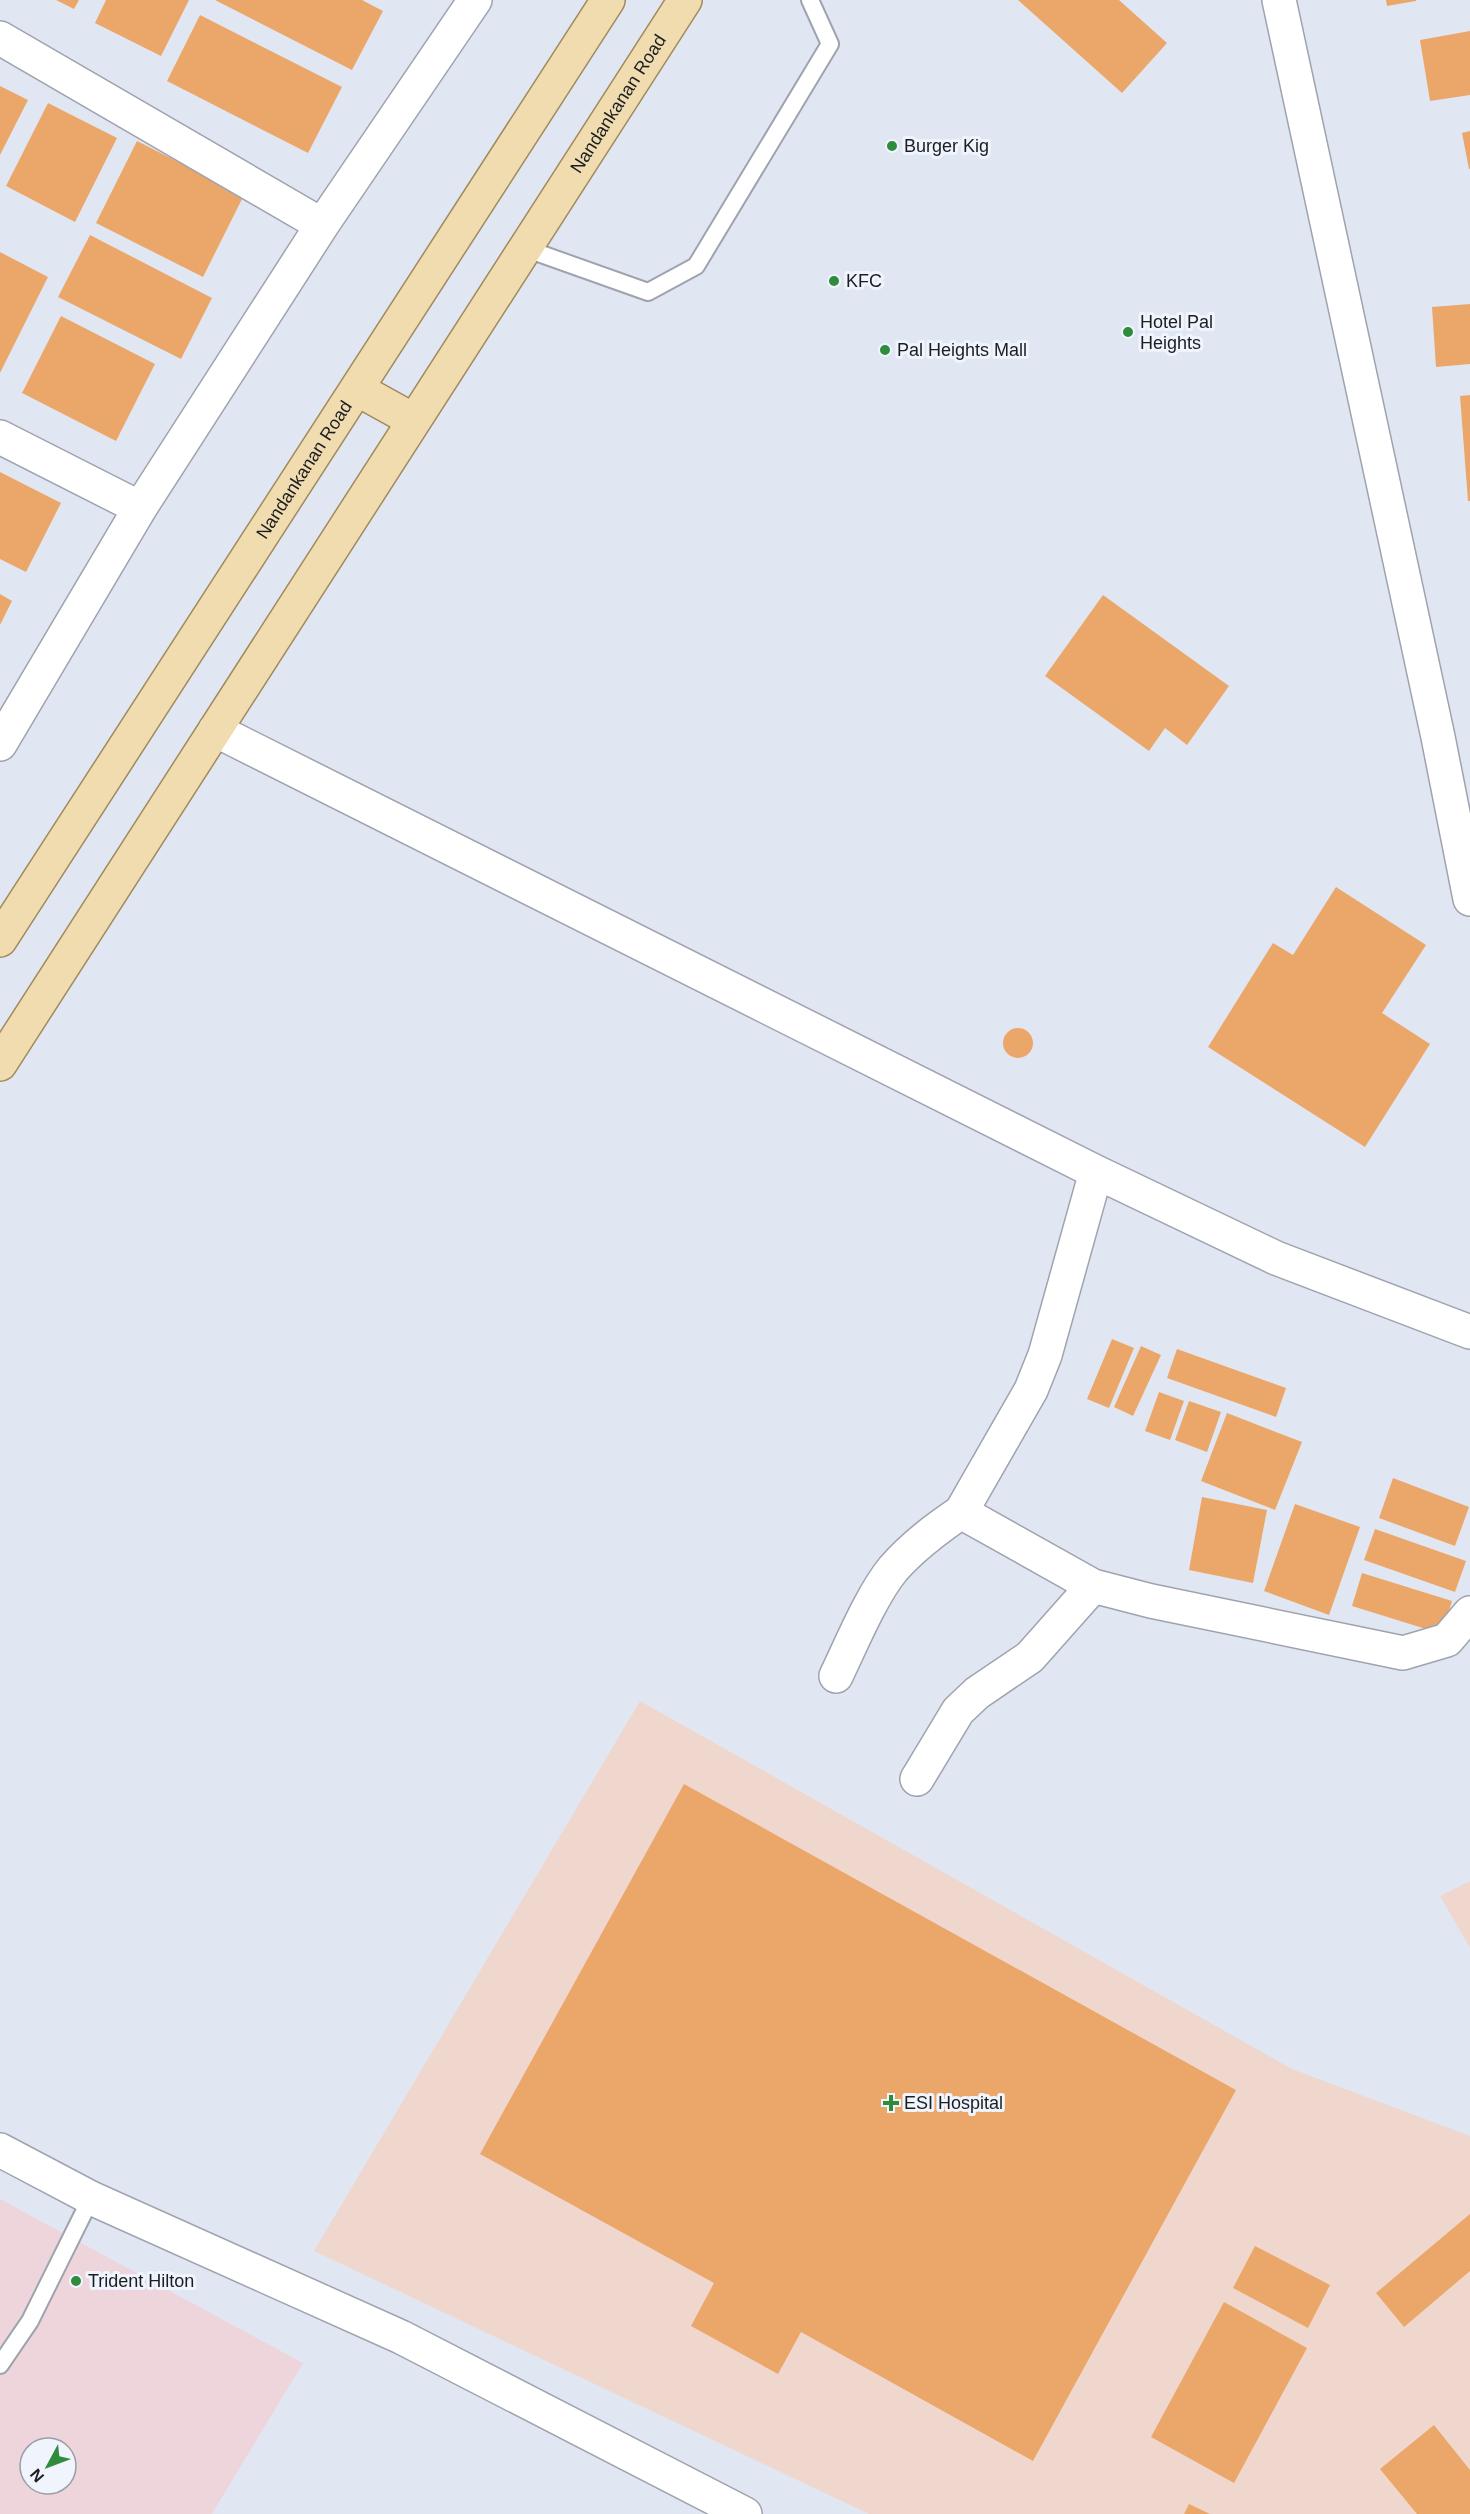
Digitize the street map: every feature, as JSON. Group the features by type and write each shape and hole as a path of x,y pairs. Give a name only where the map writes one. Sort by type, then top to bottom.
{"main road":[{"name":"Nandankanan Road","path":"0,940 608,0"},
{"name":"Nandankanan Road","path":"0,1065 413,420 527,249 685,0"},
{"path":"357,389 413,420"}],"street":[{"path":"0,744 140,508 322,225 475,0"},
{"path":"1279,0 1438,738 1470,899"},
{"path":"0,38 322,225"},
{"path":"0,436 140,508"},
{"path":"215,730 1096,1172 1276,1258 1470,1332"},
{"path":"836,1676 865,1616 892,1571 926,1536 961,1512 1034,1381 1045,1355 1096,1172"},
{"path":"961,1512 1093,1586 1151,1601 1403,1653 1447,1640 1470,1613"},
{"path":"916,1779 958,1711 977,1693 1030,1657 1093,1586"},
{"path":"0,2150 91,2198 401,2337 745,2514"}],"lane":[{"path":"527,249 648,292 696,266 830,44 810,0"},
{"path":"0,2365 30,2321 91,2198"}],"shaded area":[{"name":"ESI Hospital","path":"640,1701 1292,2069 1470,2136 1470,2514 869,2514 314,2251"},
{"path":"1470,1881 1470,1948 1440,1896"},
{"name":"Trident Hilton","path":"0,2199 303,2363 212,2514 0,2514"}],"building":[{"path":"56,0 79,0 74,9"},
{"path":"106,0 189,0 161,56 95,23"},
{"path":"215,0 362,0 383,11 352,70"},
{"path":"1018,0 1119,0 1167,43 1122,93"},
{"path":"1386,0 1416,0 1416,1 1387,6"},
{"path":"200,15 342,87 308,153 167,81"},
{"path":"1470,31 1470,95 1430,101 1420,40"},
{"path":"0,86 28,100 0,155"},
{"path":"48,103 117,138 75,222 6,186"},
{"path":"1470,131 1470,169 1469,169 1462,133"},
{"path":"137,141 244,195 203,277 96,223"},
{"path":"90,235 212,298 181,359 58,297"},
{"path":"0,252 48,277 0,373"},
{"path":"1470,304 1470,364 1436,367 1432,307"},
{"path":"61,316 155,364 116,441 22,393"},
{"path":"1470,395 1470,501 1468,501 1460,396"},
{"path":"0,472 61,503 26,572 0,559"},
{"path":"0,594 12,601 0,625"},
{"path":"1103,595 1229,686 1187,745 1165,728 1149,751 1045,676"},
{"path":"1336,887 1426,945 1382,1013 1430,1044 1365,1147 1208,1047 1273,943 1293,955"},
{"path":"1018,1028 1029,1032 1033,1043 1029,1054 1018,1058 1007,1054 1003,1043 1007,1032"},
{"path":"1112,1339 1134,1348 1109,1408 1087,1399"},
{"path":"1141,1346 1161,1355 1133,1416 1114,1407"},
{"path":"1177,1349 1286,1388 1276,1417 1167,1378"},
{"path":"1159,1392 1184,1401 1170,1440 1145,1431"},
{"path":"1189,1401 1221,1412 1207,1452 1175,1440"},
{"path":"1227,1413 1302,1442 1275,1510 1201,1481"},
{"path":"1393,1478 1469,1507 1455,1546 1379,1518"},
{"path":"1202,1497 1267,1510 1253,1583 1189,1570"},
{"path":"1295,1504 1360,1527 1329,1615 1264,1591"},
{"path":"1375,1529 1466,1561 1455,1592 1364,1560"},
{"path":"1362,1573 1452,1601 1442,1634 1352,1606"},
{"path":"684,1784 1236,2090 1033,2461 801,2332 778,2374 691,2326 714,2283 480,2154"},
{"path":"1470,2214 1470,2271 1404,2327 1376,2293"},
{"path":"1255,2246 1330,2285 1308,2328 1233,2288"},
{"path":"1224,2302 1307,2348 1234,2483 1151,2437"},
{"path":"1434,2425 1470,2470 1470,2514 1417,2514 1380,2469"},
{"path":"1189,2504 1210,2514 1184,2514"}],"place":[{"name":"Burger Kig","path":"892,146"},
{"name":"KFC","path":"834,281"},
{"name":"Hotel Pal Heights","path":"1128,332"},
{"name":"Pal Heights Mall","path":"885,350"},
{"name":"ESI Hospital","path":"891,2103"},
{"name":"Trident Hilton","path":"76,2281"}]}
